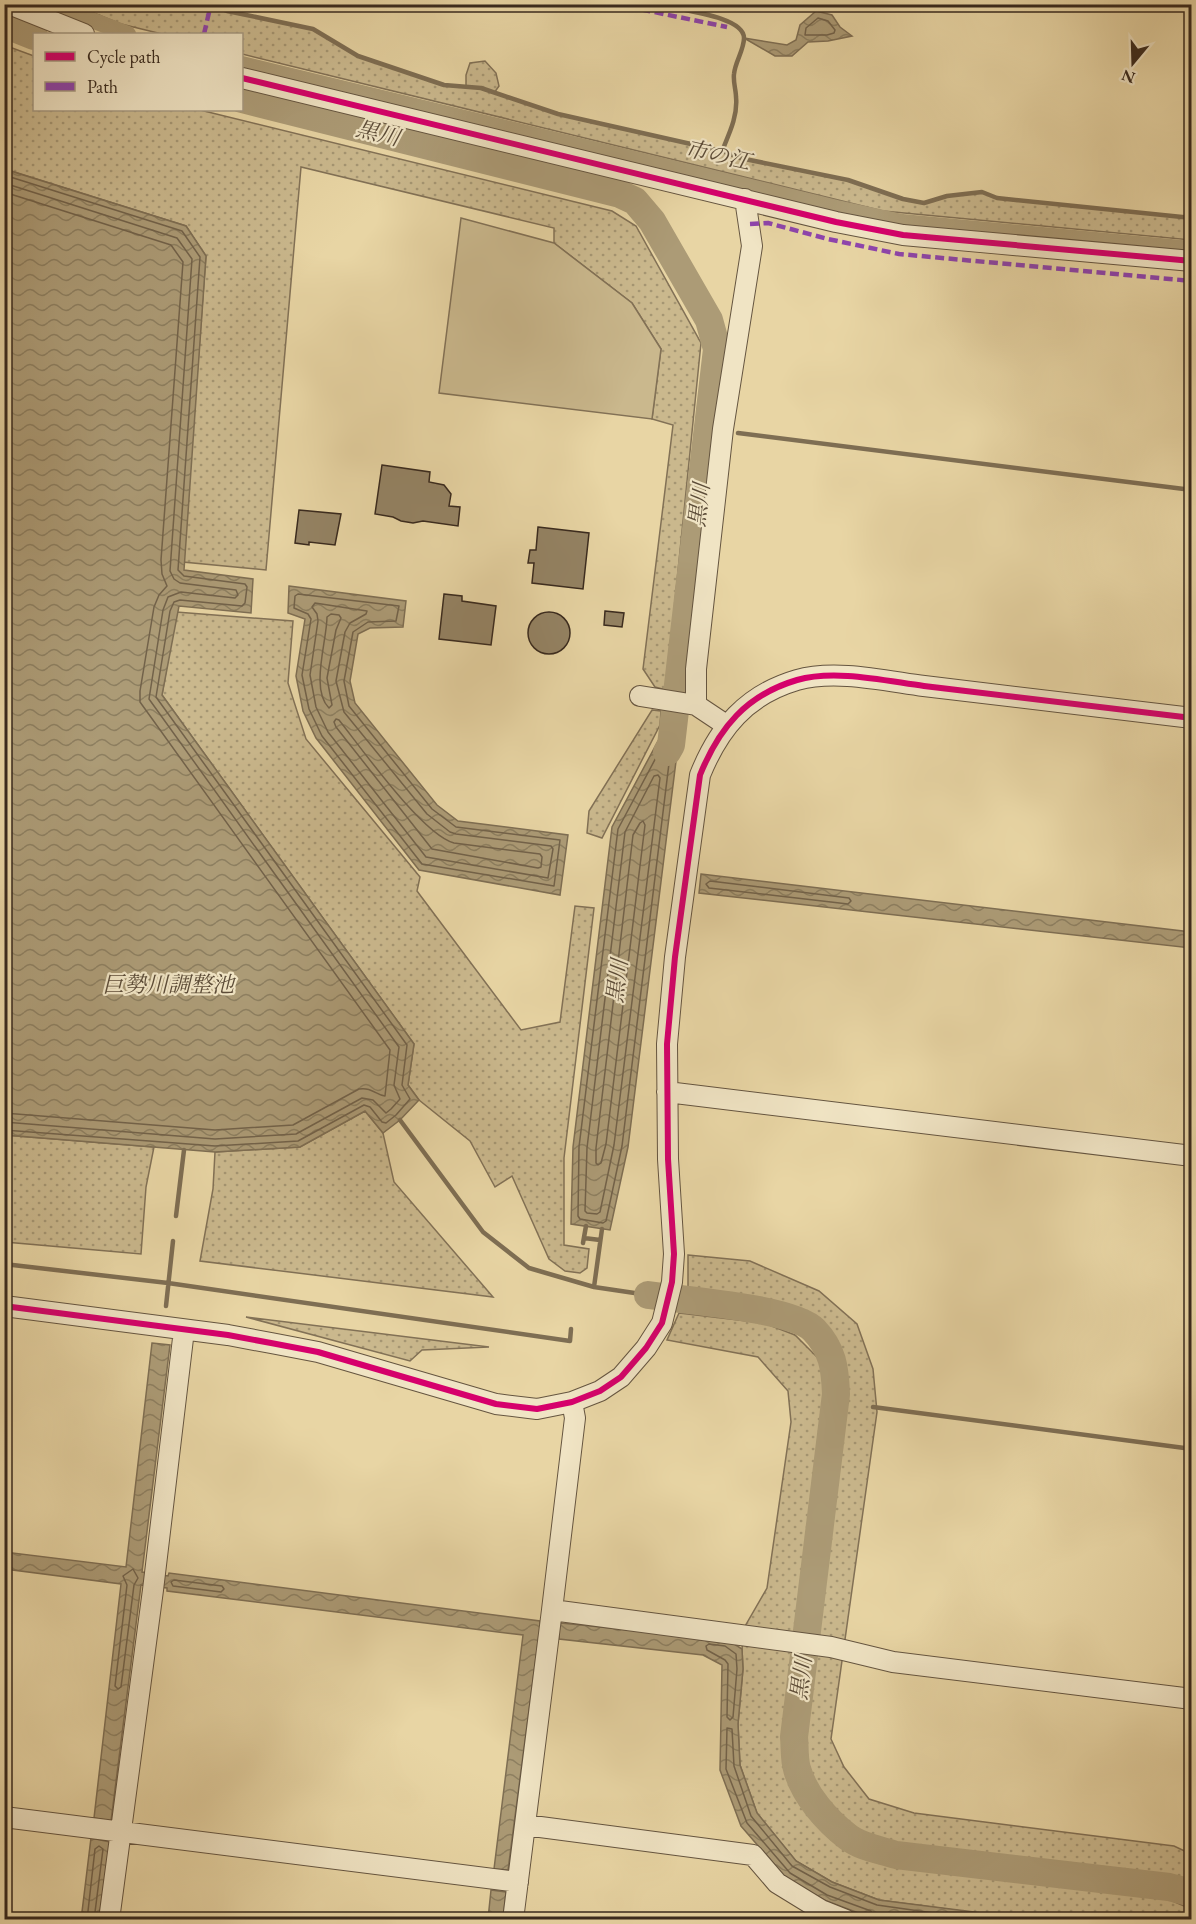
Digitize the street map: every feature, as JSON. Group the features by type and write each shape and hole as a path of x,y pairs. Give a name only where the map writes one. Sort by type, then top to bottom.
{"street":[{"path":"9,4 82,33"},
{"path":"243,78 836,222 903,235 1191,261"},
{"path":"696,705 696,669 723,429 752,246 745,199"},
{"path":"4,1306 228,1335 318,1352 496,1404 537,1409 572,1402 600,1391 621,1377 646,1348 662,1323 672,1282 674,1254 668,1159 667,1044 675,957 700,775 709,753 726,725 753,701 771,691 798,680 825,676 950,688 1191,718"},
{"path":"640,696 696,705 726,725"},
{"path":"667,1092 1191,1156"},
{"path":"109,1920 107,1829 153,1590 184,1330"},
{"path":"513,1920 507,1881 525,1825 575,1418 572,1402"},
{"path":"552,1614 780,1639 831,1647 893,1662 1191,1699"},
{"path":"4,1817 507,1881"},
{"path":"525,1825 753,1854 777,1883 821,1910 846,1920"}],"shaded area":[{"path":"74,5 207,5 313,29 358,56 444,85 466,87 466,75 470,63 485,61 496,73 499,86 494,93 558,114 722,151 740,158 848,180 903,199 924,203 947,196 982,192 997,198 1191,218 1191,240 883,211 243,54 243,33 158,33 121,24"},
{"path":"4,45 33,56 33,111 204,111 612,211 636,226 701,343 666,690 655,687 643,669 673,425 652,419 661,349 632,303 554,243 554,228 301,167 266,570 183,562 206,256 186,226 5,169"},
{"path":"461,218 554,243 632,303 661,349 652,419 439,393"},
{"path":"176,612 293,621 288,683 306,739 420,877 417,891 521,1030 560,1022 575,906 594,908 564,1158 564,1245 589,1249 587,1268 580,1273 565,1271 549,1259 512,1176 495,1187 470,1141 419,1100 408,1085 414,1044 162,695"},
{"path":"652,710 661,711 660,725 602,838 587,833 589,811"},
{"path":"365,1111 383,1133 394,1182 493,1297 200,1261 213,1189 215,1152 300,1147"},
{"path":"4,1135 154,1147 146,1187 141,1254 5,1242"},
{"path":"688,1255 750,1261 819,1291 857,1324 873,1369 877,1412 831,1739 844,1767 869,1799 914,1813 1174,1846 1191,1854 1191,1890 1175,1883 891,1846 851,1829 815,1789 801,1740 848,1390 832,1340 806,1317 775,1304 688,1291"},
{"path":"679,1313 764,1323 795,1335 820,1360 828,1400 784,1741 793,1785 815,1823 848,1850 887,1863 1159,1895 1191,1909 1191,1919 1029,1920 879,1900 832,1882 796,1861 757,1813 740,1765 738,1724 744,1628 767,1588 791,1422 788,1391 758,1357 667,1340"},
{"path":"246,1317 489,1347 422,1350 410,1361"}],"water":[{"path":"816,11 832,15 840,27 852,36 808,42 792,56 775,56 744,38 787,45 796,40 800,25"},
{"name":"巨勢川調整池","path":"4,169 186,226 206,256 184,570 253,579 251,613 179,606 162,695 414,1044 408,1085 419,1100 400,1120 383,1133 365,1111 300,1147 215,1152 5,1135"},
{"path":"289,586 406,601 403,627 370,628 358,634 350,681 355,703 437,805 458,821 568,835 560,895 419,870 316,738 303,711 296,676 305,619 288,613"},
{"path":"682,713 628,1147 610,1230 571,1224 573,1147 612,827 665,728 667,715"},
{"path":"701,874 1191,932 1191,948 699,893"},
{"path":"152,1343 170,1345 142,1572 168,1576 169,1573 540,1621 540,1623 560,1625 561,1623 728,1640 742,1649 743,1669 738,1724 740,1765 757,1813 796,1861 832,1882 879,1900 1029,1919 869,1917 824,1900 786,1878 741,1826 720,1770 722,1665 703,1655 559,1639 559,1636 539,1634 508,1870 494,1869 523,1635 167,1591 167,1588 141,1585 111,1821 94,1818 121,1584 5,1569 5,1552 126,1567"},
{"path":"91,1838 110,1842 99,1919 81,1920"},
{"path":"491,1890 506,1892 503,1919 488,1919"}],"building":[{"path":"382,465 430,472 429,482 444,485 451,494 449,506 460,507 458,526 423,521 413,523 375,514"},
{"path":"299,510 341,514 335,545 295,543"},
{"path":"538,527 589,533 583,589 532,583 534,563 528,563 530,550 536,550"},
{"path":"444,594 462,596 462,601 496,606 491,645 439,639"},
{"path":"605,611 624,613 622,627 604,625"},
{"path":"549,612 557,613 564,618 569,625 569,641 564,648 557,653 549,654 541,653 534,648 529,641 528,633 529,625 534,618 541,613"}],"waterway":[{"name":"市の江","path":"50,4 125,33"},
{"path":"207,4 227,11 313,29 358,56 444,85 481,88 558,114 722,151 740,158 848,180 903,199 924,203 947,196 982,192 997,198 1192,218"},
{"path":"657,4 721,19 741,30 744,42 734,77 736,111 722,151"},
{"name":"黒川","path":"4,24 33,36"},
{"name":"市の江","path":"243,64 902,222 1192,249"},
{"name":"黒川","path":"243,99 620,194 635,201 652,221 709,320 717,349 671,745 667,752"},
{"path":"738,433 1192,490"},
{"path":"400,1120 483,1232 529,1268 594,1287"},
{"path":"176,1216 184,1150"},
{"path":"583,1243 586,1226"},
{"path":"602,1229 594,1287 648,1295"},
{"path":"584,1238 600,1240"},
{"path":"166,1306 173,1241"},
{"path":"4,1264 168,1283 570,1341 571,1329"},
{"name":"黒川","path":"648,1295 736,1306 802,1322 820,1337 832,1360 836,1394 794,1737 795,1761 800,1779 824,1815 853,1840 896,1855 1169,1887 1192,1893"},
{"path":"873,1407 1192,1449"}],"marked path":[{"path":"204,33 211,4"},
{"path":"615,4 727,27"},
{"path":"750,224 768,223 899,254 1192,281"}],"cycle path":[{"path":"243,78 836,222 903,235 1192,261"},
{"path":"4,1306 228,1335 318,1352 496,1404 537,1409 572,1402 600,1391 621,1377 646,1348 662,1323 672,1282 674,1254 668,1159 667,1044 675,957 700,775 716,742 726,728 749,704 779,686 797,680 828,676 861,677 1192,718"}]}
